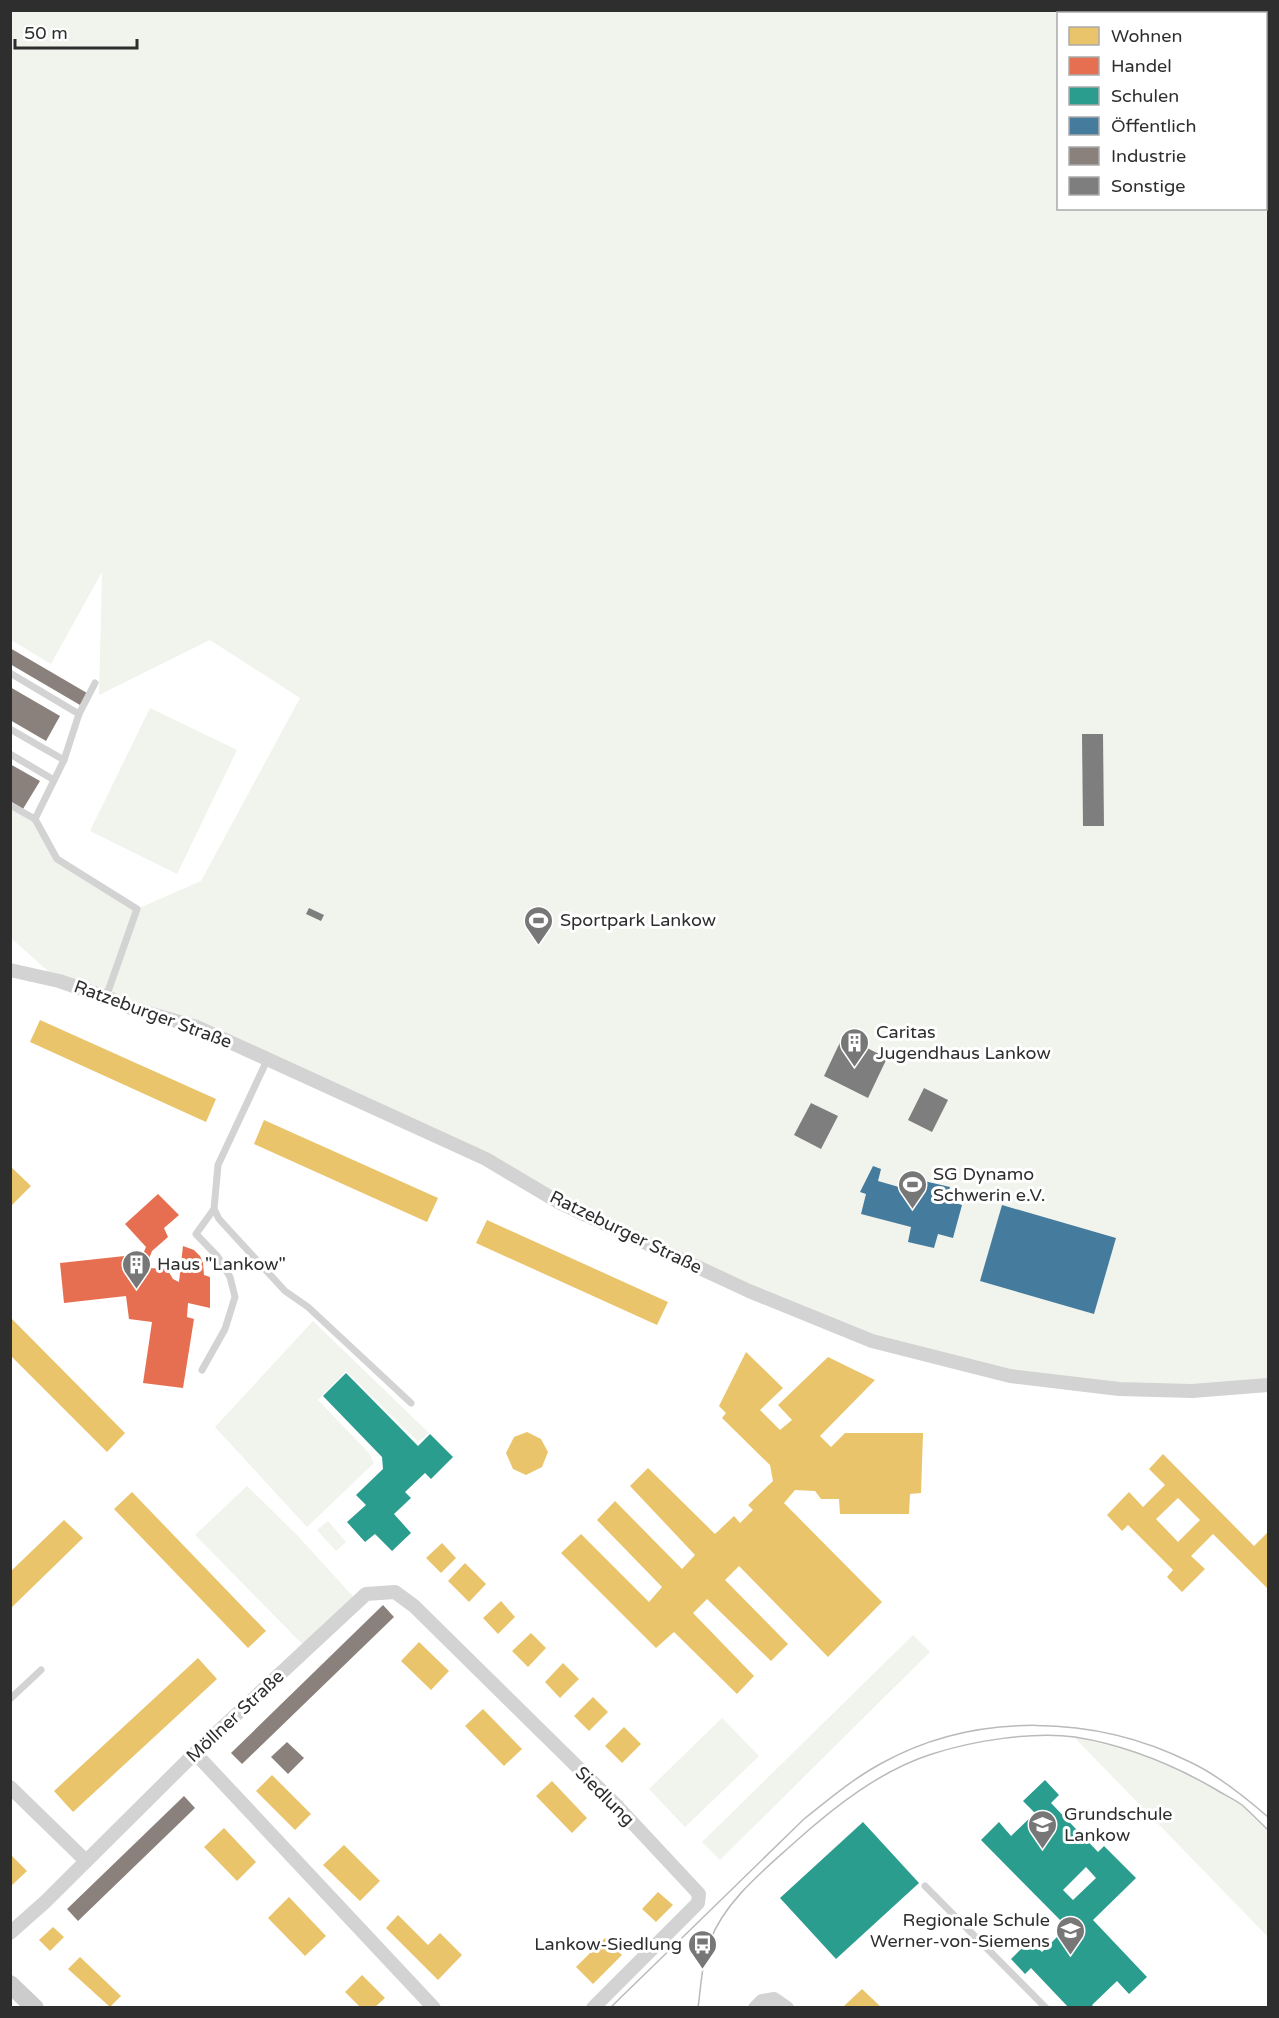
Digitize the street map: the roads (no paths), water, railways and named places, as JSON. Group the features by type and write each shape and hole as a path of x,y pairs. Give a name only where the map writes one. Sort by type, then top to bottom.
{"street":[{"name":"Ratzeburger Straße","path":"10,970 59,981 134,1009 197,1027 486,1159 560,1203 749,1291 872,1341 1010,1376 1119,1389 1192,1391 1269,1385"},
{"name":"Möllner Straße","path":"10,1933 86,1862 195,1753 366,1594 395,1592"},
{"name":"Siedlung","path":"395,1592 414,1606 615,1804 699,1894 698,1904 593,2007"},
{"path":"195,1753 434,2007"},
{"path":"10,1787 86,1862"},
{"path":"10,1984 35,2007"},
{"path":"754,2007 762,2001 774,1999 787,2007"}],"lane":[{"path":"10,673 79,714"},
{"path":"35,819 64,760 79,714 95,683"},
{"path":"10,729 64,760"},
{"path":"10,754 54,780"},
{"path":"10,806 35,819 57,859 137,909 106,997"},
{"path":"202,1370 225,1329 235,1297 230,1277 218,1257 196,1234 214,1209 218,1165 268,1059"},
{"path":"214,1209 219,1219 285,1291 308,1307 411,1403"},
{"path":"10,1699 41,1670"},
{"path":"925,1886 1047,2007"}],"tram line":[{"path":"610,2008 804,1819 852,1782 882,1763 918,1746 957,1734 996,1727 1036,1725 1076,1728 1115,1735 1154,1746 1200,1767 1231,1787 1268,1817"},
{"path":"698,2008 703,1965 710,1941 725,1913 746,1887 842,1803 895,1770 932,1754 984,1741 1041,1735 1075,1737 1112,1745 1165,1764 1199,1780 1242,1805 1268,1830"}],"place":[{"name":"Sportpark Lankow","path":"539,946"},
{"name":"Caritas Jugendhaus Lankow","path":"855,1068"},
{"name":"SG Dynamo Schwerin e.V.","path":"912,1210"},
{"name":"Haus \"Lankow\"","path":"136,1290"},
{"name":"Grundschule Lankow","path":"1043,1850"},
{"name":"Regionale Schule Werner-von-Siemens","path":"1071,1956"},
{"name":"Lankow-Siedlung","path":"703,1970"}]}
